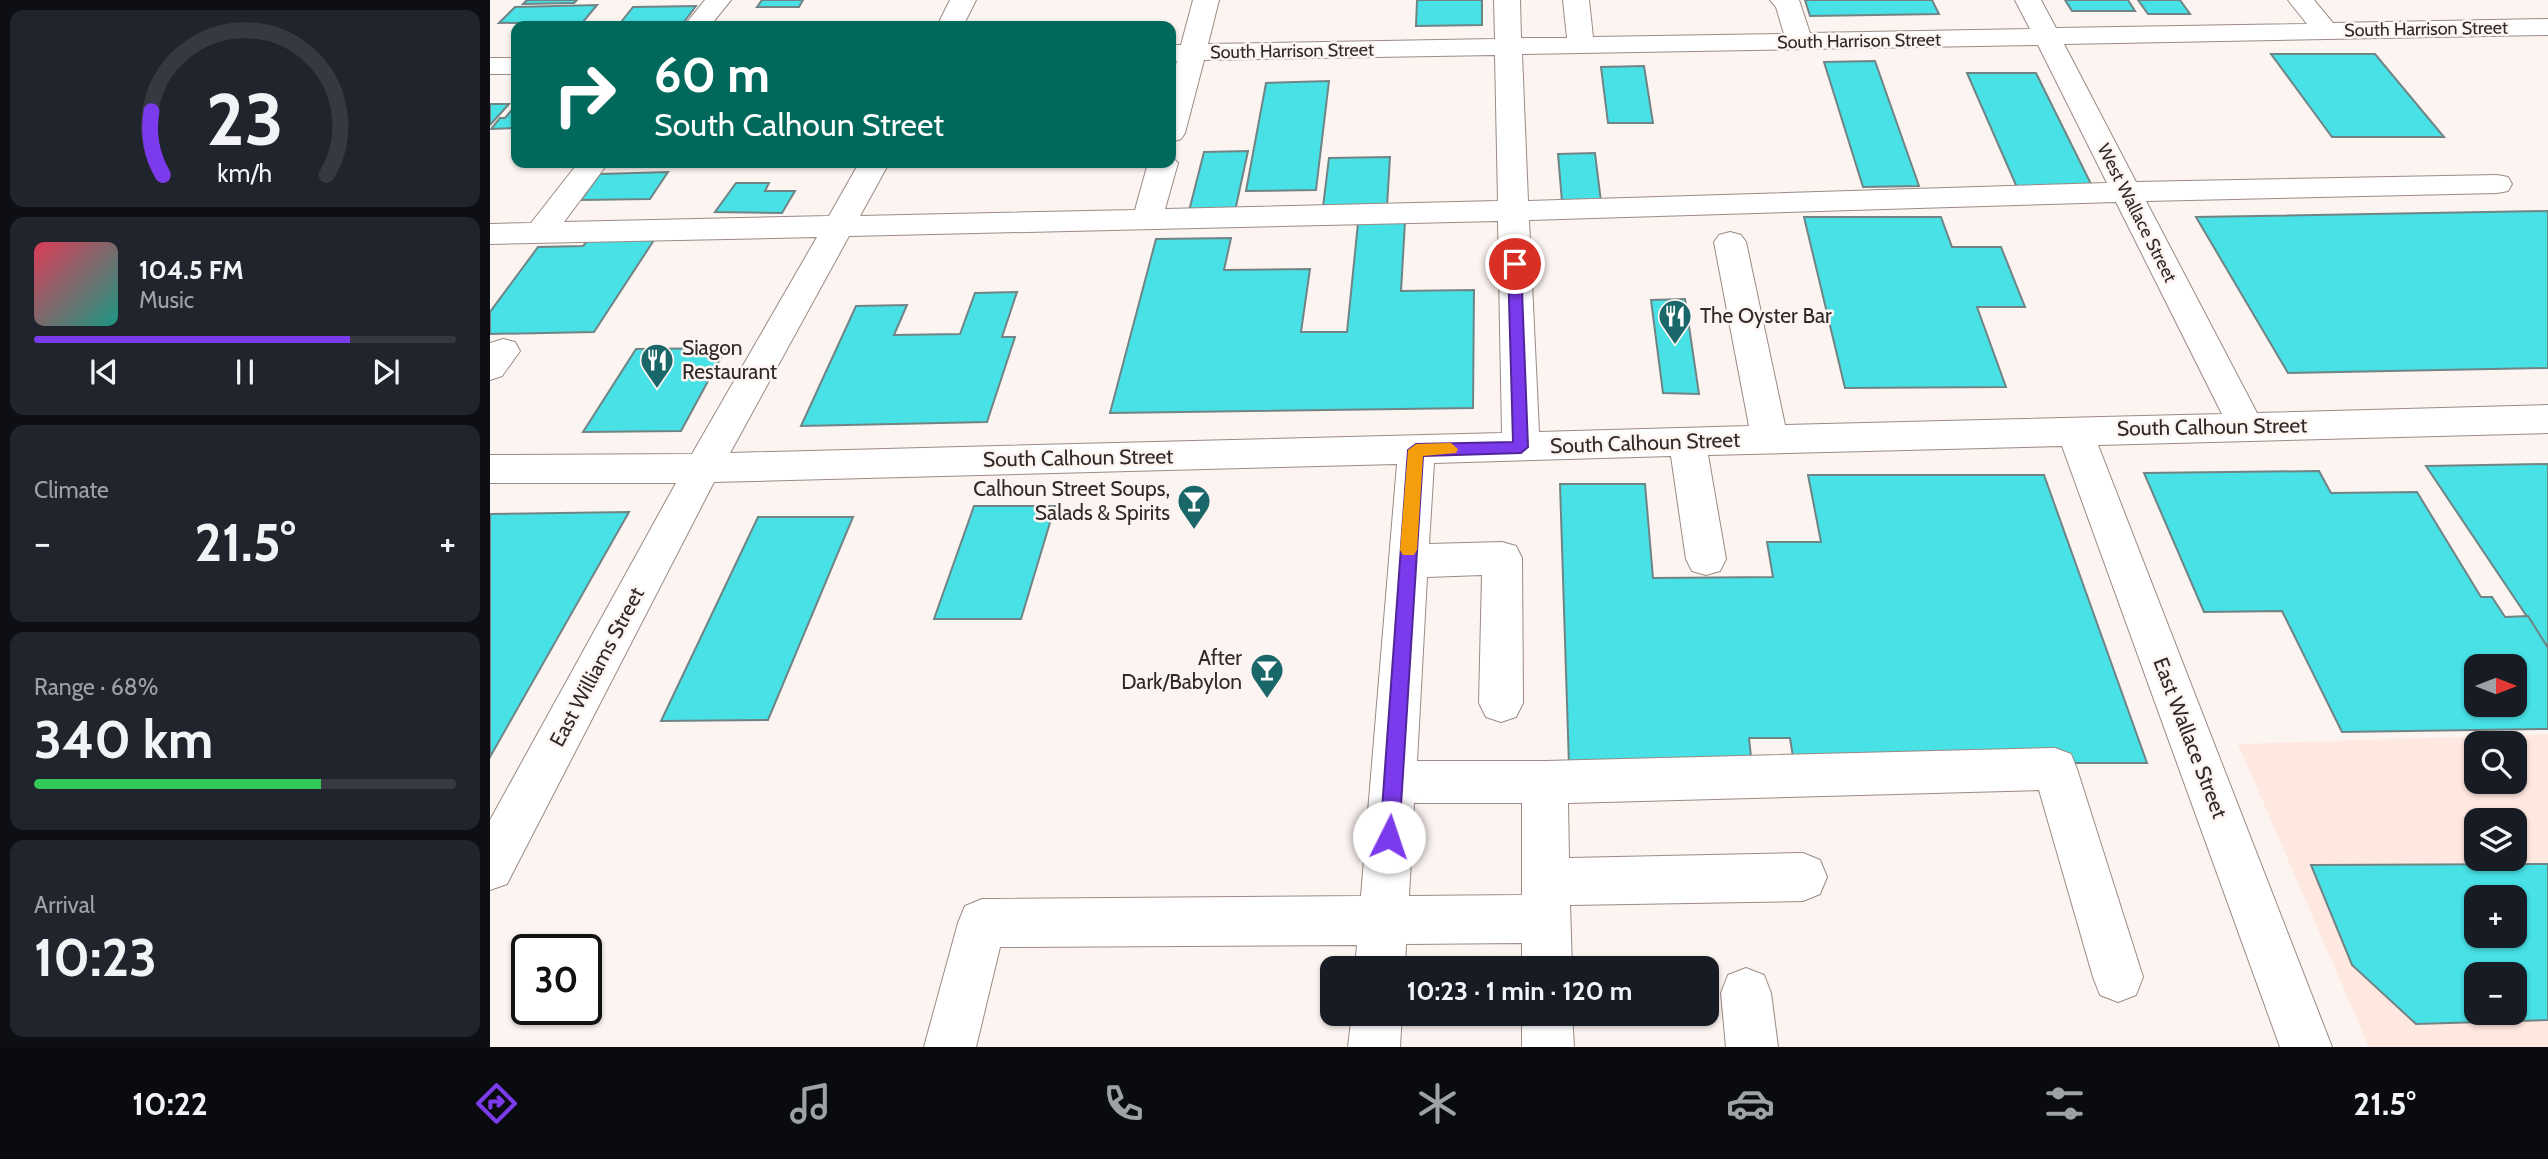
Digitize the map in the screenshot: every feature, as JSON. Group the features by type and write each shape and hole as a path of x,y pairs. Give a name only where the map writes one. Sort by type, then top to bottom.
{"street":[{"path":"701,21 718,0"},
{"path":"952,21 963,0"},
{"path":"1176,97 1182,53 1206,0"},
{"path":"1507,0 1521,447"},
{"path":"1576,0 1581,45"},
{"path":"1783,0 1788,3 1800,42"},
{"name":"West Wallace Street","path":"2028,0 2246,426"},
{"path":"2301,0 2326,32"},
{"name":"South Harrison Street","path":"1182,53 2548,27"},
{"path":"490,66 511,66"},
{"path":"540,233 589,168"},
{"name":"East Williams Street","path":"490,867 506,808 703,468 871,168"},
{"path":"1147,220 1162,168"},
{"path":"490,234 1513,211 2126,192 2497,184"},
{"path":"1730,242 1770,439"},
{"name":"South Calhoun Street","path":"490,469 703,468 2548,419"},
{"name":"East Wallace Street","path":"2074,430 2306,1047"},
{"path":"1688,442 1706,559"},
{"path":"1381,956 1416,450"},
{"path":"1408,561 1502,558 1501,703"},
{"path":"1393,782 1545,782 2055,769 2118,977"},
{"path":"1545,782 1547,956"},
{"path":"950,1047 982,923 1383,919 1546,900 1803,877"},
{"path":"1746,993 1752,1047"},
{"path":"1374,1047 1376,1026"},
{"path":"1547,1026 1548,1047"}],"shaded area":[{"path":"2548,734 2548,1047 2369,1047 2238,744 2464,737 2464,794 2527,794 2527,735"}],"building":[{"path":"527,0 577,0 574,3 523,4"},
{"path":"762,0 803,0 799,7 757,7"},
{"path":"1417,0 1482,0 1482,25 1416,26"},
{"path":"1805,0 1932,0 1939,14 1810,16"},
{"path":"2065,0 2128,0 2135,11 2072,11"},
{"path":"2138,0 2180,0 2190,14 2148,14"},
{"path":"597,5 584,21 499,23 515,7"},
{"path":"696,6 685,21 622,21 633,7"},
{"path":"2271,54 2375,54 2444,137 2332,137"},
{"path":"1875,61 1919,186 1863,187 1824,62"},
{"path":"1644,66 1653,123 1608,123 1601,67"},
{"path":"1967,73 2036,73 2095,192 2019,192"},
{"path":"1329,81 1316,190 1246,191 1266,83"},
{"path":"490,104 509,104 490,125"},
{"path":"511,111 511,128 491,129 500,118 505,118"},
{"path":"1248,151 1235,211 1189,211 1204,152"},
{"path":"1595,153 1601,202 1562,202 1558,154"},
{"path":"1390,157 1387,206 1323,207 1329,158"},
{"path":"668,172 650,199 581,200 600,174"},
{"path":"736,183 769,183 765,191 795,191 782,213 715,212"},
{"path":"2548,211 2548,368 2288,373 2196,217"},
{"path":"1804,217 1941,217 1952,247 2001,247 2025,307 1977,307 2006,387 1845,388"},
{"path":"1405,222 1401,291 1474,290 1473,408 1110,413 1156,239 1231,238 1224,270 1310,269 1301,332 1347,332 1358,223"},
{"path":"656,237 594,332 490,334 490,312 538,247 583,246 590,238"},
{"path":"1017,292 1002,337 1015,337 987,422 801,426 856,306 907,305 894,335 960,334 975,293"},
{"name":"The Oyster Bar","path":"1685,299 1699,394 1663,393 1651,300"},
{"name":"Siagon Restaurant","path":"726,348 681,431 583,432 636,349"},
{"path":"2548,464 2548,648 2426,466"},
{"path":"2319,471 2331,493 2417,492 2481,597 2492,597 2505,617 2528,616 2548,648 2548,729 2342,732 2282,611 2204,612 2144,473"},
{"path":"1808,475 2044,475 2147,763 1794,763 1790,738 1749,738 1752,766 1569,766 1560,484 1645,484 1653,578 1773,577 1767,542 1821,542"},
{"path":"974,506 1055,506 1021,619 934,619"},
{"path":"629,512 490,757 490,514"},
{"path":"758,517 853,517 768,720 661,721"},
{"path":"2464,864 2464,871 2527,871 2527,864 2548,864 2548,1020 2527,1021 2527,962 2464,962 2464,1023 2416,1024 2352,965 2311,865"}],"slow traffic":[{"path":"1409,550 1416,450 1451,449"}],"place":[{"name":"The Oyster Bar","path":"1675,346"},
{"name":"Siagon Restaurant","path":"657,390"},
{"name":"Calhoun Street Soups, Salads & Spirits","path":"1194,531"},
{"name":"After Dark/Babylon","path":"1267,700"}],"route":[{"path":"1389,837 1416,450 1521,447 1515,264"}]}
